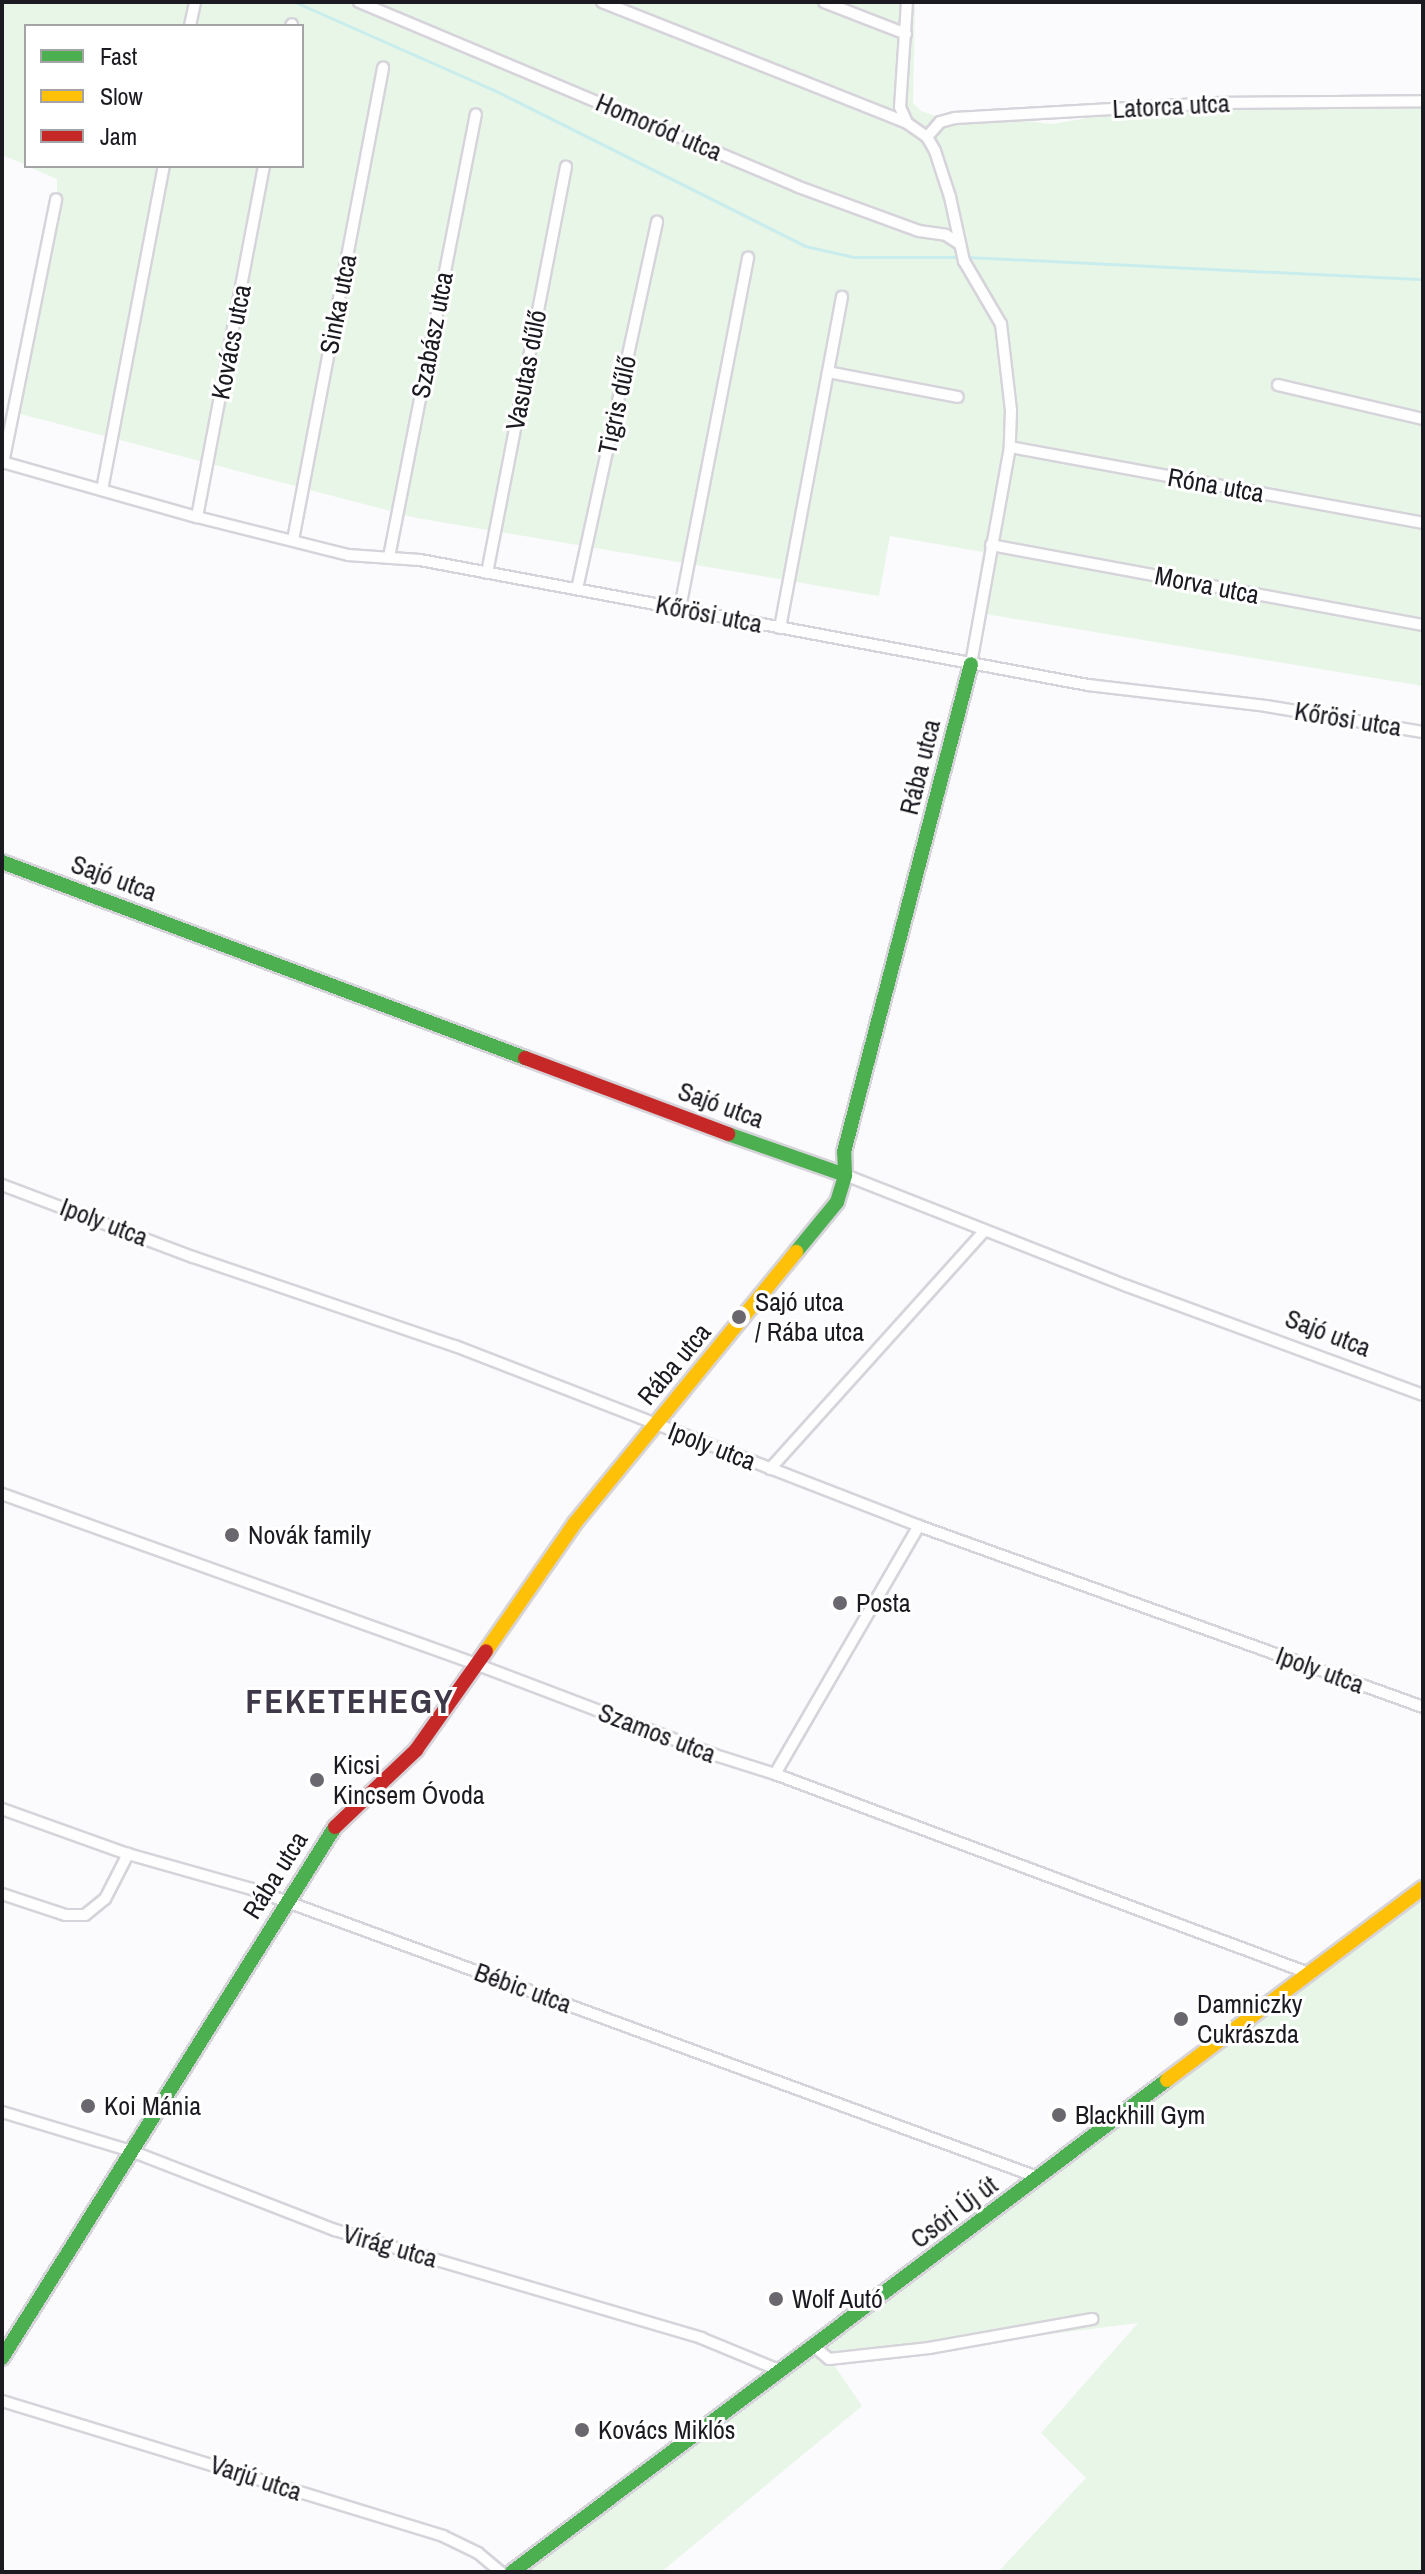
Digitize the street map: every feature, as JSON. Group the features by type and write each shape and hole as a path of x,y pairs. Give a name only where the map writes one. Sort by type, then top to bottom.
{"street":[{"path":"190,24 195,2"},
{"name":"Homoród utca","path":"359,2 424,26 796,186 919,231 946,235 962,253"},
{"path":"602,2 907,123 927,137"},
{"path":"824,2 906,34"},
{"path":"907,2 900,107 907,123"},
{"name":"Sinka utca","path":"293,540 383,68"},
{"name":"Latorca utca","path":"927,137 940,122 955,118 1212,103 1423,101"},
{"name":"Szabász utca","path":"389,557 476,114"},
{"name":"Rába utca","path":"2,2358 334,1828 416,1750 473,1663 557,1546 832,1210 845,1175 844,1152 971,664 1010,447 1011,410 1001,324 962,253 943,173 927,137"},
{"name":"Vasutas dűlő","path":"487,573 566,167"},
{"path":"102,490 164,168"},
{"name":"Kovács utca","path":"197,517 264,168"},
{"path":"2,462 56,199"},
{"name":"Tigris dűlő","path":"577,589 657,222"},
{"path":"680,608 748,258"},
{"path":"780,628 842,297"},
{"path":"828,372 958,397"},
{"path":"1278,385 1423,419"},
{"name":"Róna utca","path":"1010,447 1423,523"},
{"name":"Kőrösi utca","path":"2,462 197,517 348,555 389,557 487,573 1088,685 1266,706 1423,732"},
{"name":"Morva utca","path":"991,545 1423,625"},
{"name":"Sajó utca","path":"2,862 414,1014 633,1100 845,1175 984,1231 1423,1395"},
{"name":"Ipoly utca","path":"2,1185 193,1257 455,1346 919,1526 1423,1707"},
{"path":"770,1469 984,1231"},
{"name":"Szamos utca","path":"2,1494 473,1663 1311,1974"},
{"path":"775,1774 919,1526"},
{"name":"Bébic utca","path":"2,1809 128,1854 287,1902 1040,2178"},
{"path":"2,1894 65,1915 85,1915 105,1899 128,1854"},
{"name":"Csóri Új út","path":"512,2572 1423,1888"},
{"name":"Virág utca","path":"2,2112 131,2151 335,2230 701,2338 781,2371"},
{"path":"815,2347 822,2357 829,2359 851,2357 1092,2319"},
{"name":"Varjú utca","path":"2,2401 443,2536 478,2553 501,2572"}],"green space":[{"path":"2,2 915,2 913,103 921,111 951,122 1009,119 1052,124 1142,109 1423,105 1423,686 973,612 983,552 890,536 879,596 417,518 13,412 57,199 57,179 32,168 304,168 304,24 24,24 24,164 2,155"},
{"path":"1423,1888 1423,2572 998,2572 1086,2478 1041,2433 1138,2323 832,2362 862,2406 661,2572 512,2572"}],"waterway":[{"path":"295,2 498,92 805,246 854,257 960,257"},
{"path":"967,257 1423,279"}],"traffic: fast":[{"path":"796,1252 837,1202 845,1175 844,1152 971,664"},
{"path":"2,862 525,1058"},
{"path":"728,1134 845,1175"},
{"path":"2,2358 335,1827"},
{"path":"512,2572 1167,2080"}],"traffic: slow":[{"path":"486,1651 575,1523 796,1252"},
{"path":"1167,2080 1423,1888"}],"traffic: jam":[{"path":"525,1058 728,1134"},
{"path":"335,1827 416,1750 486,1651"}],"place":[{"name":"Sajó utca / Rába utca","path":"739,1317"},
{"name":"Novák family","path":"232,1535"},
{"name":"Posta","path":"840,1603"},
{"name":"Kicsi Kincsem Óvoda","path":"317,1780"},
{"name":"Damniczky Cukrászda","path":"1181,2019"},
{"name":"Koi Mánia","path":"88,2106"},
{"name":"Blackhill Gym","path":"1059,2115"},
{"name":"Wolf Autó","path":"776,2299"},
{"name":"Kovács Miklós","path":"582,2430"}],"district":[{"name":"FEKETEHEGY","path":"350,1702"}]}
